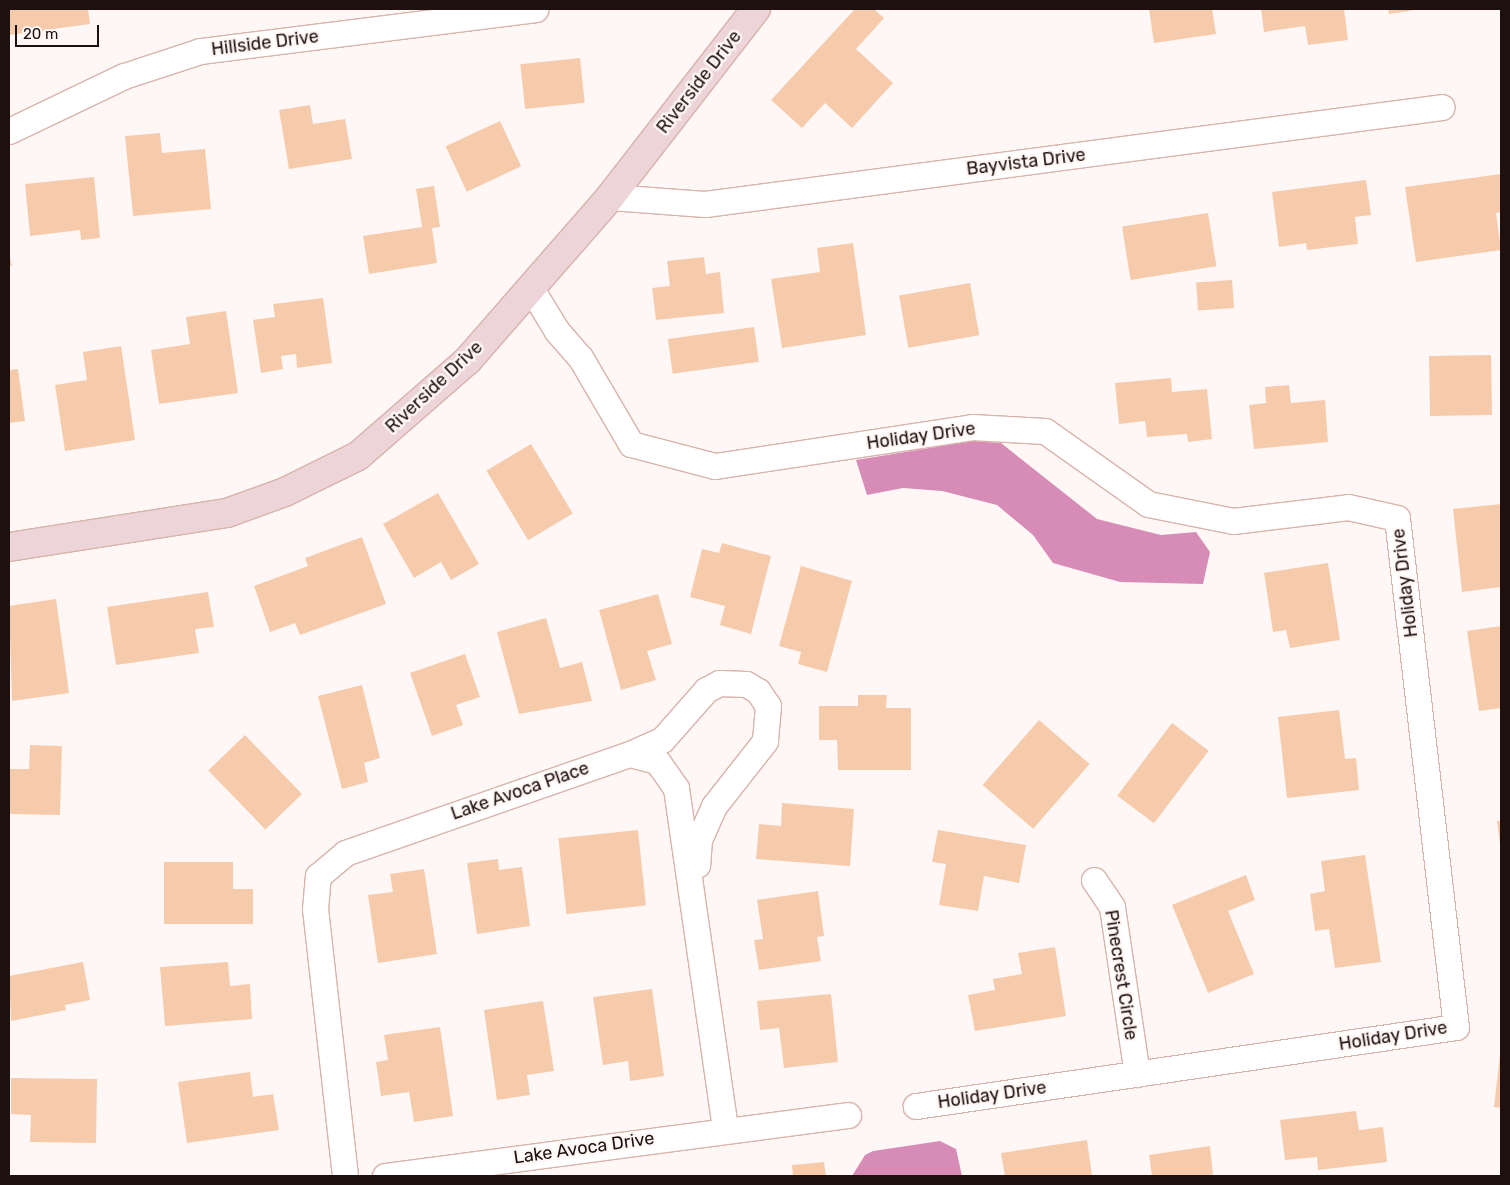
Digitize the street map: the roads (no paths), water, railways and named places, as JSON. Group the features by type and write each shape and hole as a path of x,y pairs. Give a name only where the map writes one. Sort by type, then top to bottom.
{"street":[{"name":"Hillside Drive","path":"9,131 124,76 200,51 535,9"},
{"name":"Riverside Drive","path":"9,547 227,513 310,480 358,456 468,360 610,197 756,9"},
{"name":"Bayvista Drive","path":"610,197 705,204 1442,107"},
{"name":"Holiday Drive","path":"530,287 557,331 580,357 631,444 697,462 715,466 972,427 1046,431 1148,504 1233,521 1348,506 1397,518 1456,1027 916,1106"},
{"name":"Lake Avoca Place","path":"345,1176 315,908 318,876 345,853 630,754 662,740 706,690 719,683 746,684 758,691 768,706 765,741 704,825 694,904"},
{"path":"630,754 657,761 676,788 725,1129 848,1115"},
{"name":"Pinecrest Circle","path":"1094,880 1112,907 1137,1074"},
{"name":"Lake Avoca Drive","path":"385,1176 725,1129"}]}
